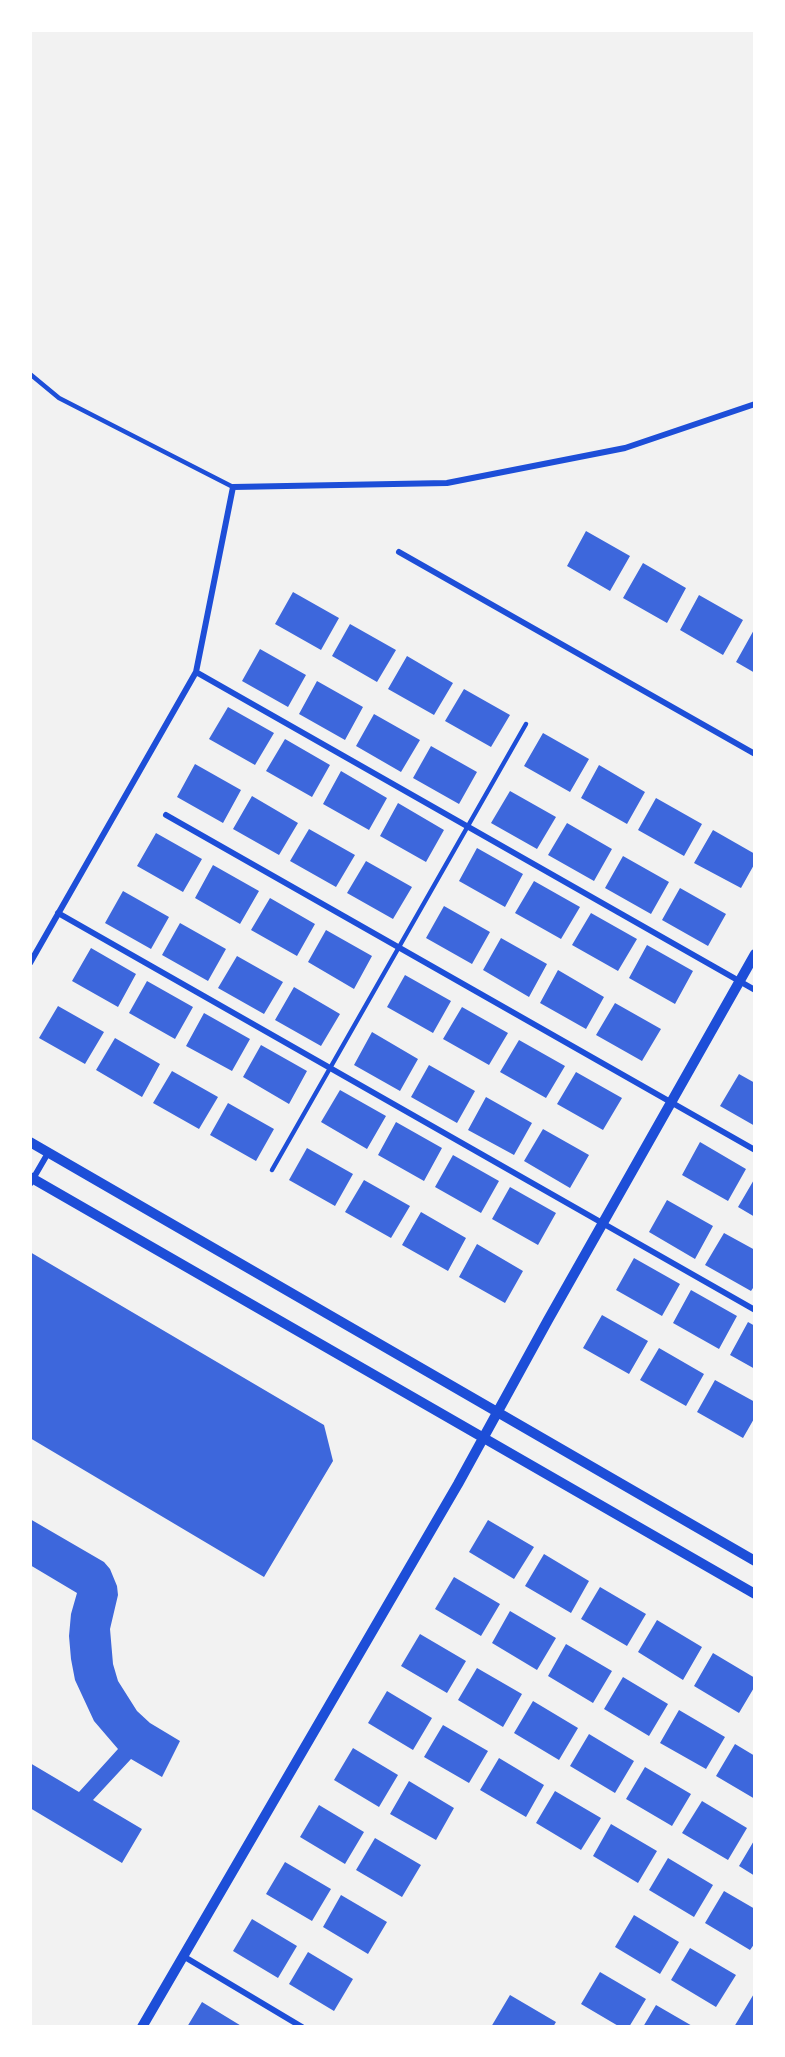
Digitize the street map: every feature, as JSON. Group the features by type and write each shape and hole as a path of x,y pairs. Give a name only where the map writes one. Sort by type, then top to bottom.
{"street":[{"path":"30,963 196,672 233,487 447,483 625,448 755,404"},
{"path":"399,552 755,754"},
{"path":"196,672 755,990"},
{"path":"166,815 755,1150"},
{"path":"58,914 755,1310"},
{"path":"142,2027 483,1438 755,954"},
{"path":"30,1142 755,1561"},
{"path":"48,1153 31,1180 755,1594"},
{"path":"183,1956 302,2027"}],"lane":[{"path":"30,374 59,398 233,487"},
{"path":"272,1170 526,724"}],"building":[{"path":"586,531 630,556 610,591 567,566"},
{"path":"643,563 686,588 667,623 623,598"},
{"path":"293,592 339,618 321,650 275,624"},
{"path":"699,595 743,620 723,655 680,630"},
{"path":"350,624 396,650 377,682 332,656"},
{"path":"755,628 755,673 736,662"},
{"path":"260,649 306,675 288,707 242,681"},
{"path":"407,656 453,683 434,715 388,689"},
{"path":"317,681 363,707 345,740 299,714"},
{"path":"464,689 510,715 491,747 445,721"},
{"path":"228,707 274,733 255,765 209,739"},
{"path":"374,714 420,740 401,772 356,746"},
{"path":"543,733 589,759 570,792 524,766"},
{"path":"285,739 330,765 312,797 266,771"},
{"path":"431,746 477,772 459,804 413,778"},
{"path":"195,764 241,790 223,823 177,797"},
{"path":"599,765 645,792 627,824 581,798"},
{"path":"341,771 387,798 369,830 323,804"},
{"path":"510,791 556,817 537,849 491,823"},
{"path":"252,796 298,823 279,855 233,829"},
{"path":"656,798 702,824 684,856 638,830"},
{"path":"398,803 444,830 426,862 380,836"},
{"path":"567,823 612,849 594,881 548,855"},
{"path":"309,829 355,855 336,887 290,861"},
{"path":"713,830 755,854 755,863 741,888 694,863"},
{"path":"156,833 202,859 183,892 137,866"},
{"path":"477,848 523,874 505,907 459,881"},
{"path":"623,856 669,882 651,914 605,888"},
{"path":"366,861 412,887 393,919 347,893"},
{"path":"213,865 259,891 240,924 195,898"},
{"path":"534,881 580,907 561,939 515,913"},
{"path":"680,888 726,914 708,946 662,920"},
{"path":"123,891 169,917 151,949 105,923"},
{"path":"270,898 315,924 297,956 251,930"},
{"path":"444,906 490,932 472,964 426,938"},
{"path":"591,913 637,939 618,971 572,945"},
{"path":"180,923 226,949 208,981 162,955"},
{"path":"326,930 372,956 354,989 308,962"},
{"path":"501,938 547,964 529,997 483,970"},
{"path":"647,945 693,971 675,1004 629,978"},
{"path":"91,948 136,974 118,1007 72,981"},
{"path":"237,956 283,982 264,1014 218,988"},
{"path":"558,970 604,997 586,1029 540,1003"},
{"path":"405,975 451,1001 433,1033 387,1007"},
{"path":"147,981 193,1007 175,1039 129,1013"},
{"path":"294,987 340,1014 321,1046 275,1020"},
{"path":"615,1003 661,1029 642,1061 596,1035"},
{"path":"58,1006 104,1032 85,1064 39,1038"},
{"path":"462,1007 508,1033 489,1065 443,1039"},
{"path":"204,1013 250,1039 232,1071 186,1046"},
{"path":"372,1032 418,1059 400,1091 354,1065"},
{"path":"115,1038 160,1064 142,1097 96,1070"},
{"path":"519,1040 565,1066 546,1098 500,1072"},
{"path":"261,1045 307,1071 289,1104 243,1077"},
{"path":"429,1065 475,1091 457,1123 411,1097"},
{"path":"172,1071 218,1097 199,1129 153,1103"},
{"path":"576,1072 622,1098 603,1130 557,1104"},
{"path":"739,1074 755,1083 755,1126 720,1106"},
{"path":"340,1090 386,1116 367,1149 321,1122"},
{"path":"486,1097 532,1123 514,1155 468,1130"},
{"path":"228,1103 274,1129 256,1161 210,1135"},
{"path":"396,1122 442,1148 424,1181 378,1155"},
{"path":"543,1129 589,1155 570,1188 524,1161"},
{"path":"700,1142 746,1169 728,1201 682,1175"},
{"path":"307,1148 353,1174 335,1206 289,1180"},
{"path":"453,1155 499,1181 481,1213 435,1187"},
{"path":"755,1178 755,1217 738,1207"},
{"path":"364,1180 410,1206 391,1238 345,1212"},
{"path":"510,1187 556,1213 538,1245 492,1219"},
{"path":"667,1200 713,1226 695,1259 649,1232"},
{"path":"421,1212 466,1238 448,1271 402,1245"},
{"path":"724,1233 755,1250 755,1285 751,1291 705,1265"},
{"path":"477,1244 523,1271 505,1303 459,1277"},
{"path":"30,1252 324,1425 333,1461 264,1577 30,1438"},
{"path":"634,1258 680,1284 662,1316 616,1290"},
{"path":"691,1290 737,1316 719,1349 673,1323"},
{"path":"602,1315 648,1341 629,1374 583,1348"},
{"path":"748,1322 755,1326 755,1369 730,1355"},
{"path":"659,1348 704,1374 686,1406 640,1380"},
{"path":"715,1380 755,1402 755,1417 743,1438 697,1412"},
{"path":"30,1519 104,1562 110,1569 118,1595 110,1629 113,1664 118,1681 137,1711 150,1723 180,1741 162,1777 131,1759 93,1800 142,1829 122,1863 30,1808 30,1763 79,1792 118,1749 94,1721 75,1680 69,1636 71,1614 77,1593 30,1565"},
{"path":"488,1520 534,1547 514,1579 469,1552"},
{"path":"544,1554 589,1581 571,1613 525,1586"},
{"path":"454,1577 500,1604 481,1636 435,1609"},
{"path":"600,1587 646,1614 627,1646 581,1619"},
{"path":"510,1611 556,1638 537,1670 492,1643"},
{"path":"657,1620 702,1647 683,1680 638,1652"},
{"path":"420,1634 466,1661 447,1693 401,1666"},
{"path":"566,1644 612,1671 593,1703 548,1676"},
{"path":"713,1653 755,1678 755,1686 739,1713 694,1686"},
{"path":"477,1668 522,1694 503,1727 458,1700"},
{"path":"623,1677 668,1704 649,1736 604,1709"},
{"path":"387,1691 432,1718 413,1750 368,1723"},
{"path":"533,1701 578,1728 559,1760 514,1733"},
{"path":"679,1710 725,1737 706,1769 660,1743"},
{"path":"443,1725 488,1751 469,1783 424,1757"},
{"path":"589,1734 634,1761 615,1793 570,1766"},
{"path":"735,1744 755,1756 755,1799 716,1776"},
{"path":"353,1748 398,1775 379,1807 334,1780"},
{"path":"499,1758 544,1785 526,1817 480,1790"},
{"path":"645,1767 691,1794 672,1826 626,1799"},
{"path":"409,1781 454,1808 436,1840 390,1814"},
{"path":"555,1791 601,1818 581,1850 536,1823"},
{"path":"702,1801 747,1828 728,1860 682,1833"},
{"path":"319,1805 364,1832 345,1864 300,1837"},
{"path":"611,1824 657,1851 638,1883 593,1856"},
{"path":"375,1838 421,1865 402,1897 356,1870"},
{"path":"755,1839 755,1876 739,1866"},
{"path":"668,1858 713,1885 694,1917 649,1890"},
{"path":"285,1862 331,1889 312,1921 266,1894"},
{"path":"724,1891 755,1909 755,1943 750,1950 705,1923"},
{"path":"341,1895 387,1922 368,1954 323,1927"},
{"path":"634,1915 679,1942 660,1974 615,1947"},
{"path":"252,1919 297,1946 278,1978 233,1951"},
{"path":"690,1948 736,1975 716,2007 671,1980"},
{"path":"308,1952 353,1979 334,2011 289,1984"},
{"path":"600,1972 646,1999 629,2027 620,2027 581,2004"},
{"path":"755,1992 755,2027 734,2027"},
{"path":"510,1995 556,2022 553,2027 491,2027"},
{"path":"202,2002 243,2027 187,2027"},
{"path":"656,2005 694,2027 643,2027"}]}
